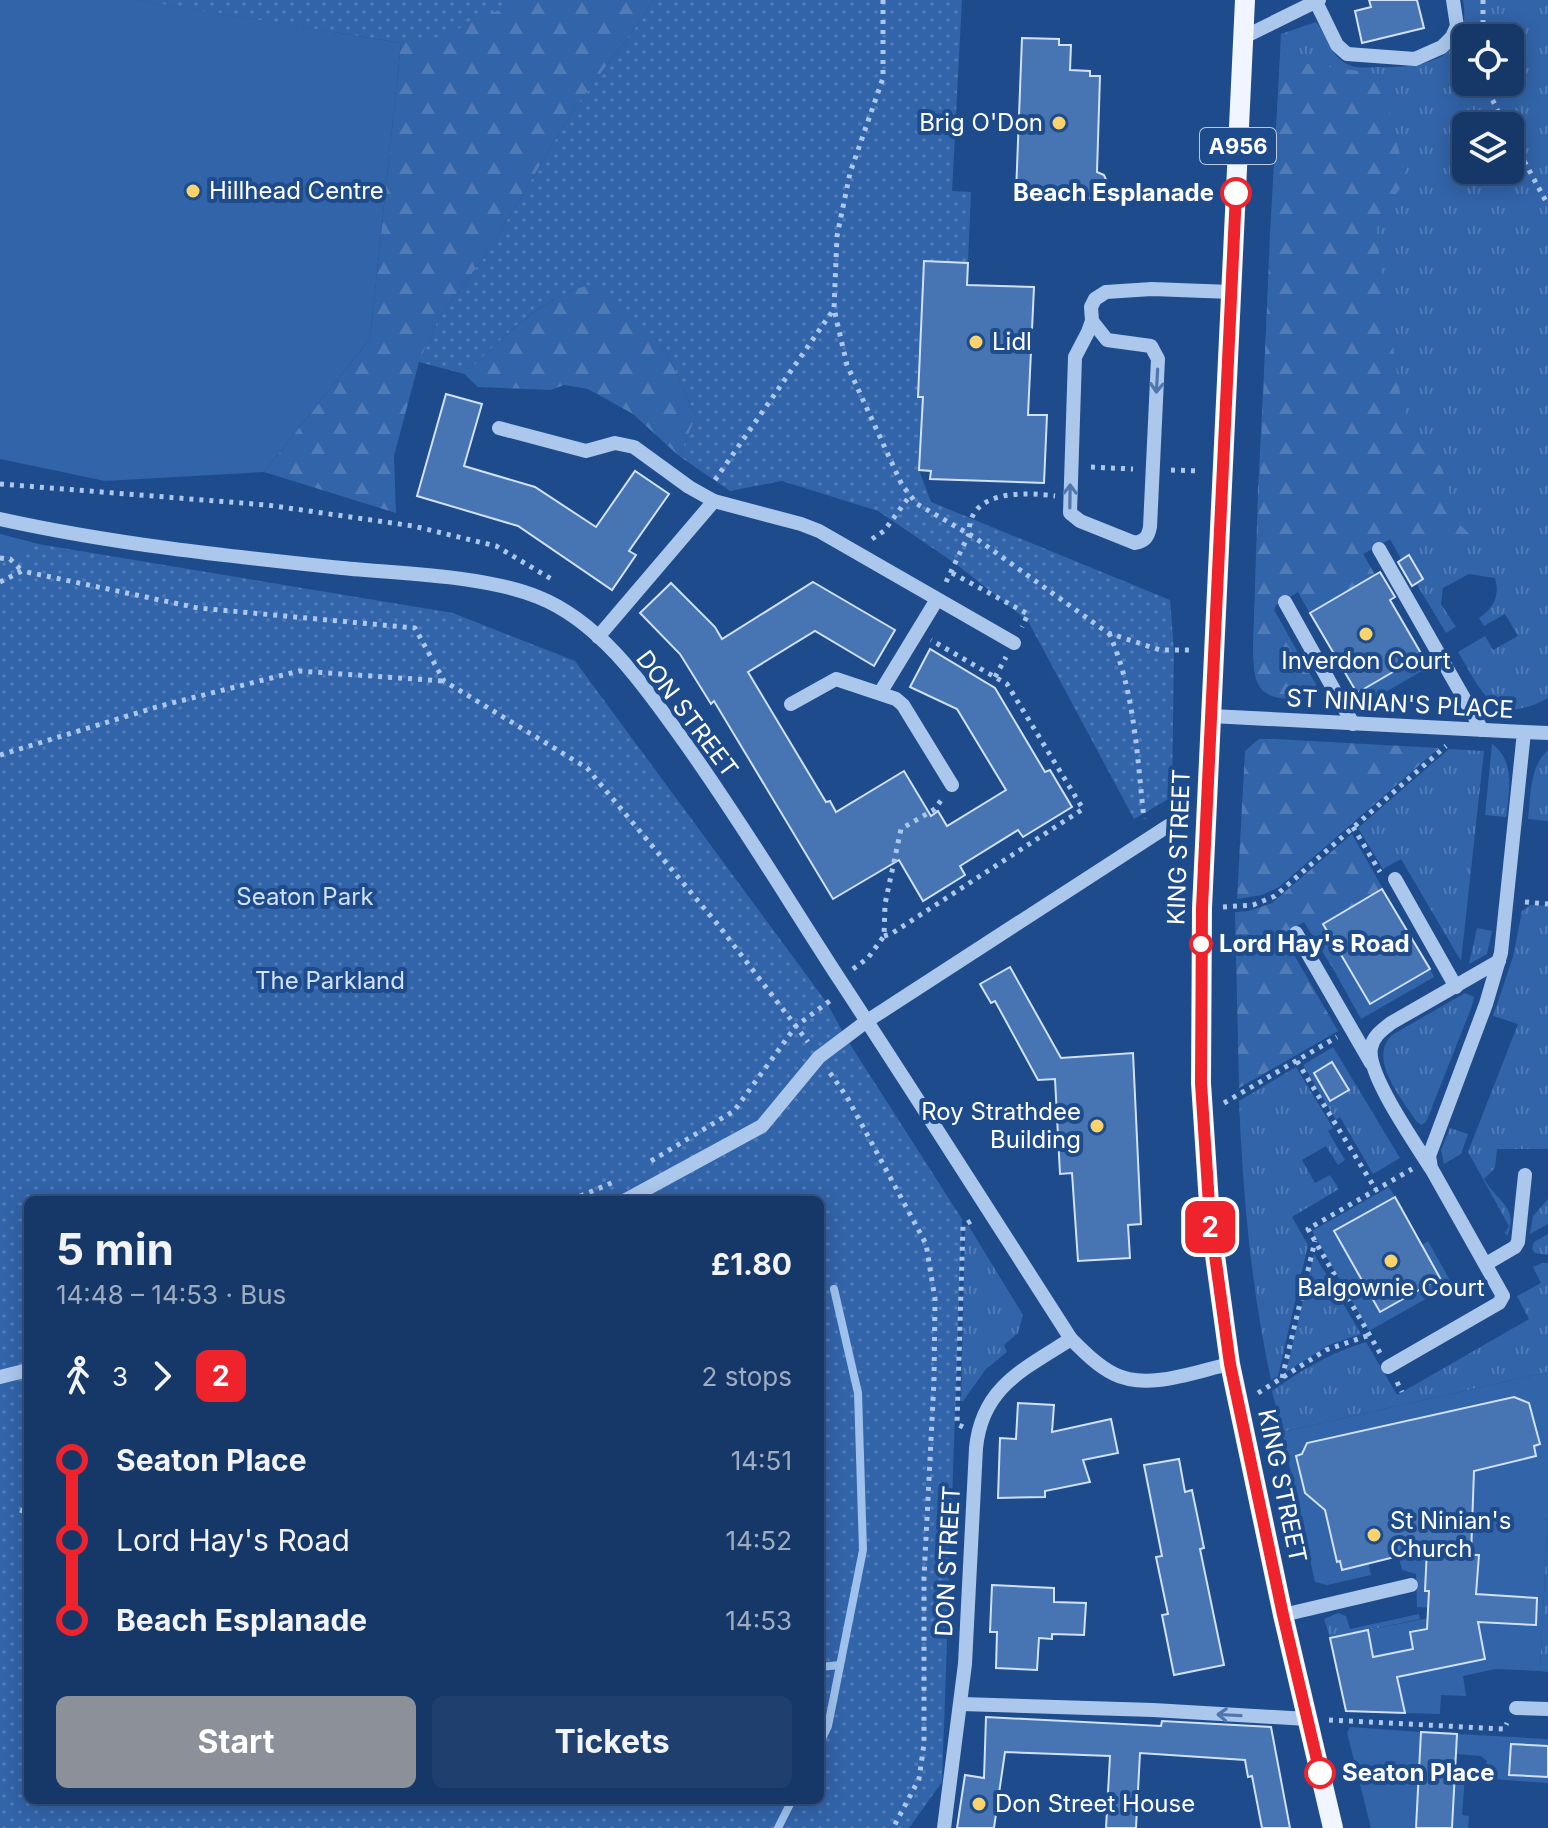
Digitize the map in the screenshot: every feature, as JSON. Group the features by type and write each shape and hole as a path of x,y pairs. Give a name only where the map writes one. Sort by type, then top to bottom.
{"main road":[{"name":"KING STREET","path":"1245,0 1202,908 1201,1083 1215,1270 1230,1364 1283,1615 1333,1828"}],"street":[{"path":"1244,37 1318,1 1337,45 1347,54 1415,59 1442,47 1452,37 1457,26 1453,0"},
{"path":"1092,321 1107,340 1143,344 1151,346 1156,352 1149,536 1135,543 1080,521 1070,513 1075,357 1092,321 1091,307 1095,299 1106,292 1152,289 1231,292"},
{"path":"499,428 586,451 624,443 634,447 714,501 801,524 855,551 936,601 1014,643"},
{"path":"598,637 714,501"},
{"name":"DON STREET","path":"0,519 69,534 262,560 470,581 522,591 561,609 598,637 643,686 715,785 1071,1339 1101,1366 1117,1376 1135,1380 1156,1380 1230,1364"},
{"path":"1379,549 1482,730"},
{"path":"880,693 936,601"},
{"path":"1285,602 1353,724"},
{"path":"791,704 836,679 896,699 903,705 952,785"},
{"name":"ST NINIAN'S PLACE","path":"1211,716 1524,732 1499,961 1486,1004 1430,1150 1429,1165"},
{"path":"1524,732 1548,733"},
{"path":"633,1196 762,1126 819,1057 867,1021 1168,826"},
{"path":"1395,879 1456,987"},
{"path":"1296,933 1380,1084 1502,1291 1499,1303 1388,1367"},
{"path":"1373,1067 1371,1050 1380,1032 1499,961"},
{"path":"1486,1264 1515,1247 1518,1242 1525,1175"},
{"name":"DON STREET","path":"944,1828 961,1704 977,1435 983,1412 1000,1390 1025,1369 1071,1339"},
{"path":"0,1377 24,1371"},
{"path":"1283,1615 1411,1585"},
{"path":"961,1704 1307,1719"},
{"path":"1516,1708 1548,1709"}],"path":[{"path":"883,0 883,78 850,173 837,236 834,309 847,365 909,497 969,534 1108,633 1160,650 1213,649"},
{"path":"1483,0 1483,24"},
{"path":"1524,161 1548,205"},
{"path":"698,492 714,482 834,309"},
{"path":"0,484 267,505 413,526 496,546 560,585"},
{"path":"936,601 956,564 974,515 988,500 1034,493 1070,498"},
{"path":"855,551 884,531 909,497"},
{"path":"0,558 10,559 22,571 198,608 415,628 444,681"},
{"path":"0,582 22,571"},
{"path":"884,936 1083,809 1007,684 917,632"},
{"path":"1108,633 1124,674 1146,839"},
{"path":"0,755 160,706 299,671 444,681 587,768 719,926 847,1097 926,1244 935,1299 924,1577 924,1744 919,1779 893,1828"},
{"path":"1202,908 1244,907 1268,900 1466,729"},
{"path":"648,1163 734,1111 796,1026 843,985 868,958 884,936 885,904 901,829 935,809 952,785"},
{"path":"1353,827 1381,875 1395,879"},
{"path":"1204,1115 1351,1029"},
{"path":"1297,1061 1376,1190"},
{"path":"1402,1392 1308,1229 1376,1190 1429,1165"},
{"path":"580,1196 618,1180"},
{"path":"977,1435 957,1424 963,1226 988,1210"},
{"path":"1282,1378 1315,1240"},
{"path":"1239,1405 1326,1350 1370,1335"},
{"path":"20,1510 24,1512"},
{"path":"1307,1719 1504,1729 1516,1708"}],"green space":[{"name":"Hillhead Centre","path":"0,0 136,0 401,43 370,339 264,472 105,481 0,459"},
{"path":"136,0 653,0 574,109 490,249 438,320 419,362 394,456 396,513 264,472 370,339 401,43 391,18 332,32"},
{"path":"136,0 520,0 441,37 401,43"},
{"path":"653,0 962,0 952,191 971,192 968,263 919,397 923,397 919,470 931,502 1170,600 1174,651 1172,797 1134,819 1028,621 956,564 878,511 782,481 730,491 679,456 696,417 665,348 594,284 540,308 464,374 419,362 438,320 490,249 574,109"},
{"path":"1463,0 1548,0 1548,698 1514,709 1492,702 1458,652 1485,636 1493,650 1518,636 1505,614 1484,626 1479,618 1494,601 1497,590 1495,578 1469,574 1443,588 1441,604 1456,627 1446,633 1416,583 1423,579 1409,555 1401,559 1390,539 1363,554 1375,575 1310,613 1298,592 1276,605 1274,610 1316,685 1297,697 1272,696 1258,683 1253,649 1281,34 1316,22 1333,51 1349,65 1360,67 1413,66 1442,56 1452,48 1452,96 1524,96 1524,24 1463,24"},
{"path":"1280,60 1393,76 1390,113 1405,177 1378,218 1377,239 1400,393 1409,423 1441,467 1448,483 1452,509 1460,525 1473,537 1419,534 1390,539 1363,554 1375,575 1310,613 1298,592 1276,605 1274,610 1316,685 1305,694 1289,698 1272,696 1260,687 1255,674 1253,649"},
{"path":"594,283 665,348 696,417 679,456 633,414 588,389 564,385 551,390 478,387 464,374 540,308 575,289"},
{"name":"Seaton Park","path":"0,534 38,544 453,613 575,661 827,1003 846,1038 962,1219 942,1782 909,1828 0,1828"},
{"path":"0,534 38,544 0,564"},
{"path":"1422,655 1429,667 1363,705 1357,693"},
{"path":"1259,739 1439,748 1279,887 1262,895 1237,899 1245,751"},
{"path":"1492,744 1500,751 1508,768 1506,817 1485,815"},
{"path":"1449,749 1484,751 1461,961 1401,859 1383,869 1358,828"},
{"path":"1548,750 1548,821 1528,819 1534,773"},
{"path":"1352,834 1383,889 1323,924 1344,960 1332,967 1304,922 1282,934 1338,1031 1239,1088 1235,912 1272,903"},
{"path":"1530,905 1548,906 1548,1149 1497,1149 1495,1168 1484,1179 1509,1211 1511,1218 1507,1236 1505,1233 1509,1226 1468,1152 1518,1024 1493,1016 1513,957 1522,911"},
{"path":"1477,928 1492,931 1487,954 1469,964"},
{"path":"1344,960 1370,1004 1430,969 1434,977 1361,1019 1332,967"},
{"path":"1465,993 1474,997 1472,1006 1426,1122 1421,1125 1389,1078 1383,1055 1385,1045 1392,1035"},
{"path":"1333,1047 1400,1158 1373,1174 1340,1117 1336,1120 1303,1065"},
{"path":"1296,1067 1333,1128 1328,1131 1345,1160 1338,1165 1326,1146 1302,1160 1315,1183 1330,1175 1339,1189 1292,1217 1308,1245 1278,1376 1271,1380 1249,1241 1239,1101"},
{"path":"1450,1128 1468,1134 1461,1154 1444,1164 1441,1150"},
{"path":"1389,1187 1395,1197 1335,1232 1380,1312 1440,1278 1422,1245 1428,1241 1452,1284 1369,1331 1312,1231"},
{"path":"1548,1199 1548,1224 1530,1234 1533,1216"},
{"path":"968,1225 1023,1315 1018,1333 1004,1345 1007,1352 986,1369 961,1401 965,1228"},
{"path":"1548,1234 1548,1255 1535,1253 1532,1249 1534,1242"},
{"path":"1314,1254 1361,1334 1329,1345 1286,1372"},
{"path":"1548,1263 1548,1372 1282,1432 1272,1391 1295,1375 1328,1357 1366,1342 1397,1395 1529,1319 1517,1296 1541,1283 1533,1267"},
{"path":"1548,1372 1548,1516 1540,1671 1496,1669 1463,1676 1466,1696 1441,1695 1440,1714 1405,1713 1392,1654 1373,1657 1368,1630 1438,1616 1437,1608 1417,1607 1416,1574 1402,1570 1397,1550 1367,1557 1371,1575 1327,1585 1315,1582 1282,1432"},
{"path":"1548,1516 1548,1672 1540,1671"},
{"path":"1338,1613 1346,1616 1350,1629 1419,1614 1420,1619 1330,1638 1324,1619"},
{"path":"1350,1727 1421,1732 1416,1828 1371,1828 1347,1733"},
{"path":"1457,1734 1548,1739 1548,1783 1465,1777 1462,1815 1469,1816 1468,1828 1452,1828 1455,1768 1481,1769 1487,1761 1481,1756 1456,1754"}],"building":[{"path":"1369,0 1417,0 1424,28 1362,43 1355,11 1371,7"},
{"name":"Brig O'Don","path":"1022,38 1059,39 1059,45 1071,45 1070,70 1090,71 1090,76 1100,76 1097,172 1104,175 1107,182 1106,191 1098,199 1085,198 1079,191 1050,190 1050,195 1016,193"},
{"name":"Lidl","path":"924,261 968,263 967,285 1034,287 1028,415 1047,415 1044,483 930,479 931,471 919,470 923,397 918,397"},
{"path":"446,394 482,404 464,466 535,487 596,527 635,471 669,494 629,551 636,555 612,590 518,526 417,496"},
{"path":"1409,555 1423,579 1412,586 1398,562"},
{"name":"Inverdon Court","path":"1380,572 1395,597 1390,600 1422,655 1357,693 1310,613"},
{"path":"813,582 895,630 874,666 815,631 748,672 826,802 830,801 836,812 904,771 931,816 938,811 947,826 1006,790 957,709 910,687 930,649 995,688 1045,772 1050,770 1072,807 1023,837 1018,830 960,866 965,875 923,901 899,860 833,899 714,701 711,704 680,654 640,613 671,583 715,627 722,639"},
{"path":"1382,889 1430,969 1370,1004 1323,924"},
{"name":"Roy Strathdee Building","path":"1010,967 1061,1058 1133,1053 1141,1224 1128,1225 1130,1258 1078,1261 1072,1173 1060,1174 1055,1079 1038,1080 995,1001 991,1003 980,984"},
{"path":"1332,1062 1349,1090 1330,1101 1314,1073"},
{"name":"Balgownie Court","path":"1395,1197 1440,1278 1380,1312 1334,1231"},
{"path":"1514,1397 1529,1403 1540,1444 1534,1446 1536,1456 1474,1471 1471,1555 1479,1555 1476,1594 1537,1598 1536,1625 1478,1622 1485,1659 1397,1677 1405,1713 1346,1711 1330,1638 1368,1630 1373,1657 1413,1649 1410,1632 1427,1629 1427,1549 1342,1570 1340,1561 1337,1562 1325,1510 1305,1493 1296,1456 1302,1454 1307,1443"},
{"path":"1018,1403 1054,1405 1052,1432 1111,1419 1118,1453 1083,1460 1090,1482 1045,1491 1045,1497 998,1498 1000,1438 1016,1439"},
{"path":"1179,1459 1185,1492 1192,1490 1204,1548 1200,1549 1224,1665 1174,1675 1162,1615 1168,1614 1156,1557 1162,1556 1144,1465"},
{"path":"992,1585 1054,1588 1054,1602 1086,1603 1084,1635 1052,1634 1052,1639 1039,1638 1037,1670 996,1668 997,1632 990,1632"},
{"path":"986,1717 1161,1726 1162,1721 1271,1727 1290,1828 1262,1828 1252,1776 1248,1777 1245,1760 1140,1753 1136,1828 1106,1828 1110,1756 1005,1752 994,1828 957,1828 965,1775 984,1778"},
{"path":"1421,1732 1457,1734 1452,1828 1416,1828"},
{"path":"1511,1744 1548,1746 1548,1777 1509,1775"}],"waterway":[{"path":"824,1734 863,1550 858,1393 834,1289"},
{"path":"824,1667 840,1665"},
{"path":"778,1828 790,1804"}],"bus line":[{"name":"2","path":"1236,193 1202,908 1201,1083 1215,1270 1230,1364 1320,1773"}],"place":[{"name":"Brig O'Don","path":"1059,123"},
{"name":"Hillhead Centre","path":"193,191"},
{"name":"Beach Esplanade","path":"1236,193"},
{"name":"Lidl","path":"976,342"},
{"name":"Inverdon Court","path":"1366,634"},
{"name":"Lord Hay's Road","path":"1201,944"},
{"name":"Roy Strathdee Building","path":"1097,1126"},
{"name":"Balgownie Court","path":"1391,1261"},
{"name":"St Ninian's Church","path":"1374,1535"},
{"name":"Seaton Place","path":"1320,1773"},
{"name":"Don Street House","path":"979,1804"}],"park label":[{"name":"The Parkland","path":"330,981"}]}
